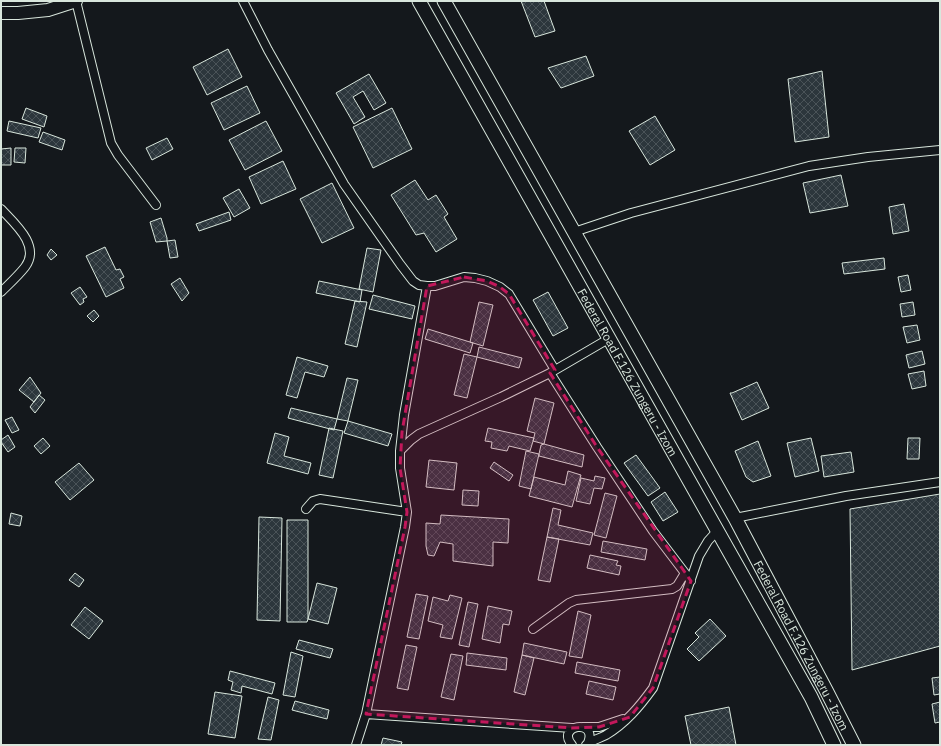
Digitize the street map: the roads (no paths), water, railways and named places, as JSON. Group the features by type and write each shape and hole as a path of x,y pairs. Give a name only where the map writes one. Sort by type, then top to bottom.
{"main road":[{"name":"Federal Road F.126 Zungeru - Izom","path":"420,1 811,697 834,745"},
{"name":"Federal Road F.126 Zungeru - Izom","path":"444,1 735,518 824,685 854,745"},
{"path":"479,106 497,95"}],"street":[{"path":"1,13 48,10 76,1 110,143 156,205"},
{"path":"243,1 268,50 344,184 400,264 419,285 435,286 464,278 475,278 487,280 500,286 509,294 597,447 653,531 691,581"},
{"path":"574,232 631,213 808,166 868,157 940,150"},
{"path":"1,209 23,232 30,249 29,259 26,266 1,292"},
{"path":"356,745 366,714 405,527 407,512 400,468 400,451 404,416 427,286"},
{"path":"400,451 419,434 501,398 610,338"},
{"path":"735,518 846,496 940,482"},
{"path":"306,509 313,501 320,498 407,512"},
{"path":"587,744 605,736 630,717 653,688 699,556 708,541 717,531"},
{"path":"533,629 564,606 576,600 672,589 678,586 685,573"},
{"path":"366,714 572,728 580,726 599,727 630,717"},
{"path":"541,726 555,730 562,734 571,744"},
{"path":"583,727 589,734 587,744"},
{"path":"571,744 568,735 572,728"}]}
